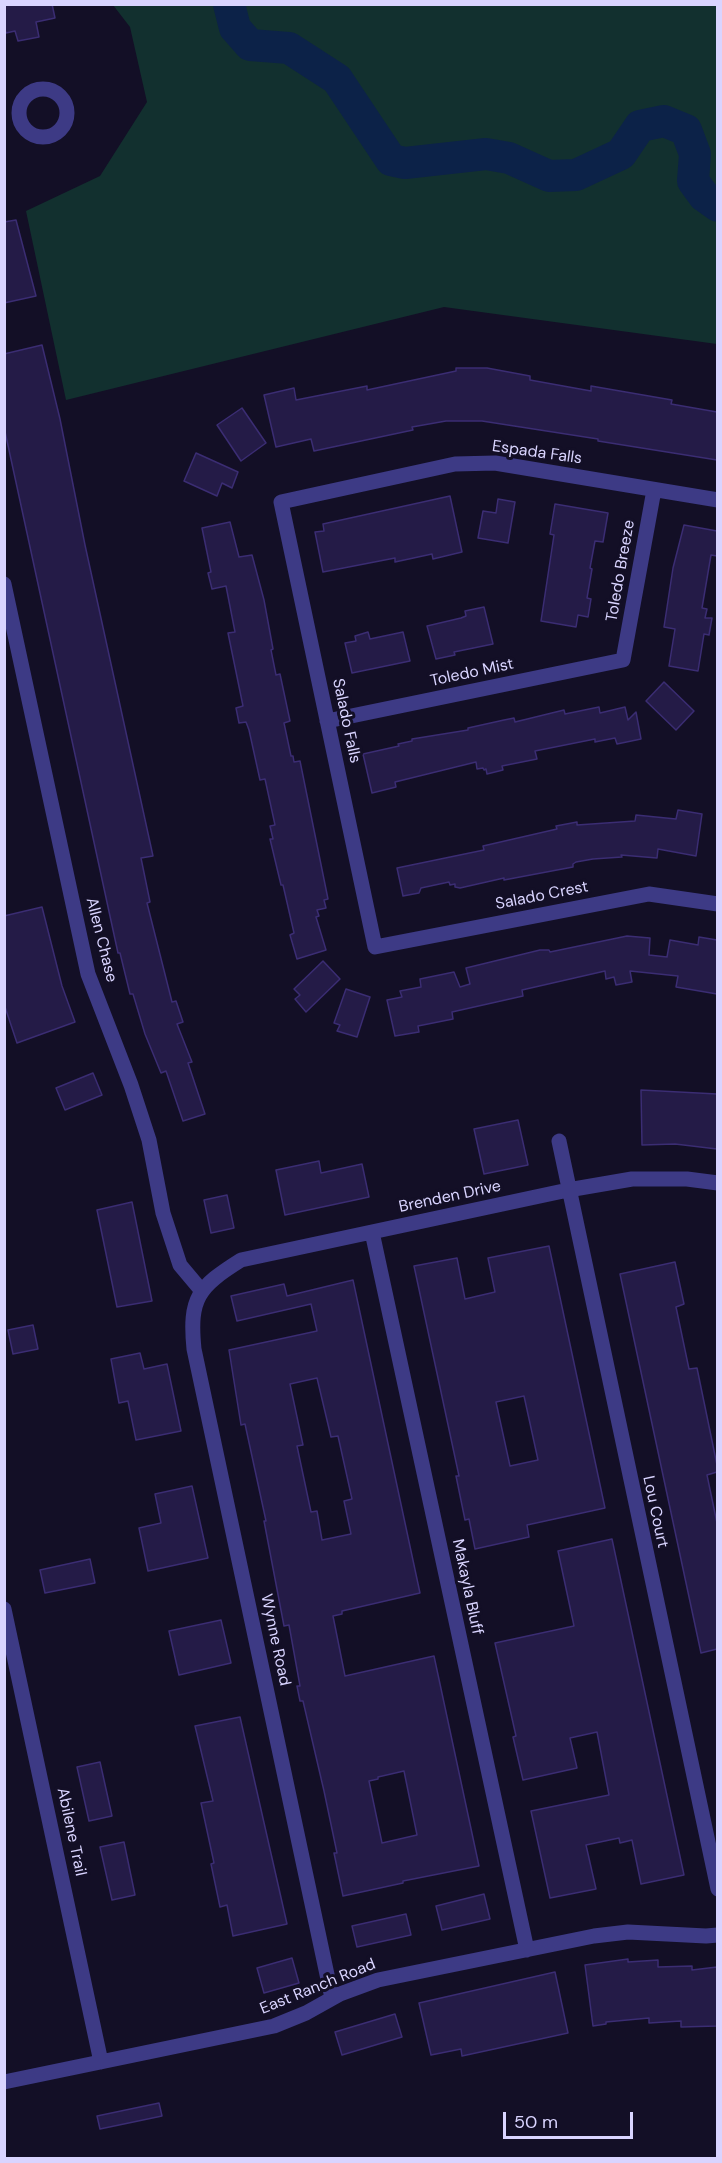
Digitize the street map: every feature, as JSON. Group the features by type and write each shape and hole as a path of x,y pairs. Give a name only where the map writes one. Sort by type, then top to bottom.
{"street":[{"name":"Espada Falls","path":"281,501 455,464 495,463 717,500"},
{"name":"Toledo Breeze","path":"623,660 654,490"},
{"name":"Salado Falls","path":"281,501 375,947"},
{"name":"Allen Chase","path":"4,584 88,974 131,1085 148,1140 163,1213 180,1265 201,1290"},
{"name":"Toledo Mist","path":"327,721 623,660"},
{"name":"Salado Crest","path":"375,947 650,894 717,904"},
{"name":"Lou Court","path":"559,1141 717,1889"},
{"name":"Brenden Drive","path":"201,1290 220,1273 240,1260 568,1190 632,1179 687,1179 717,1183"},
{"name":"Makayla Bluff","path":"372,1232 526,1950"},
{"name":"Wynne Road","path":"201,1290 192,1322 194,1349 332,1998"},
{"name":"Abilene Trail","path":"4,1609 101,2062"},
{"name":"East Ranch Road","path":"4,2082 274,2026 306,2013 332,1998 378,1980 594,1936 628,1932 717,1935"}],"green space":[{"path":"113,5 717,5 717,344 444,307 66,400 26,211 100,176 147,102 130,27"}],"building":[{"path":"52,4 55,18 36,22 39,37 18,41 15,31 6,33 4,26 4,6"},
{"path":"16,220 36,296 4,303 4,222"},
{"path":"42,345 60,419 153,856 141,858 150,902 147,903 172,1002 176,1001 183,1022 177,1024 192,1062 188,1063 205,1114 183,1121 166,1071 161,1073 145,1034 133,994 130,994 120,953 118,953 4,427 4,354"},
{"path":"456,368 487,368 530,376 530,380 591,391 591,386 672,400 671,404 717,412 717,460 482,421 446,421 412,427 413,430 314,451 311,439 276,447 264,395 294,388 296,400 367,386 367,390 456,371"},
{"path":"242,408 266,443 241,461 217,425"},
{"path":"196,453 238,472 232,488 222,483 217,496 184,481"},
{"path":"450,496 462,552 433,559 432,554 395,562 395,558 323,572 315,532 324,531 323,524"},
{"path":"498,499 515,502 508,543 478,538 483,511 496,513"},
{"path":"555,504 608,513 603,542 595,541 587,598 591,599 588,617 578,615 576,627 541,621 554,535 550,534"},
{"path":"230,522 239,557 252,555 264,600 276,675 280,674 290,721 284,723 291,756 294,762 300,761 328,899 324,900 326,908 317,910 319,916 316,917 326,950 297,959 290,935 294,933 270,839 273,839 270,826 275,825 265,779 260,780 249,730 246,722 239,723 236,708 243,706 228,633 235,632 226,586 212,589 208,573 211,572 202,528"},
{"path":"684,525 717,531 717,556 711,555 702,608 707,609 705,618 712,618 709,635 704,634 698,671 669,666 675,629 664,627 673,568"},
{"path":"484,607 493,644 454,652 455,655 436,659 427,626 461,618 466,616 465,611"},
{"path":"368,632 370,639 403,632 410,661 352,673 345,643 356,641 355,636"},
{"path":"664,682 694,711 676,730 646,701"},
{"path":"599,707 600,713 625,707 628,720 636,712 641,739 617,744 615,738 595,742 595,739 535,751 537,759 502,766 503,770 487,774 486,769 477,769 476,762 395,782 396,787 372,793 363,754 399,746 398,744 412,741 412,739 468,730 468,728 514,718 515,722 564,710 565,714"},
{"path":"678,810 702,814 696,856 658,849 657,858 621,855 622,857 593,859 576,862 573,867 460,888 455,887 455,884 450,885 449,882 421,888 419,893 403,896 397,868 484,850 483,846 557,829 556,826 577,822 577,825 635,821 636,815 676,819"},
{"path":"42,907 62,986 75,1022 17,1043 4,1004 4,916"},
{"path":"627,936 650,938 649,955 667,957 670,940 698,945 699,937 717,940 717,994 676,987 678,976 630,971 632,982 616,985 614,977 606,979 605,971 522,990 523,996 452,1012 453,1019 418,1026 419,1032 395,1036 387,1000 402,997 400,991 421,987 420,979 454,972 460,987 470,984 466,968 540,950 550,952"},
{"path":"323,961 340,979 306,1012 295,999 300,995 294,989"},
{"path":"346,989 370,997 357,1037 337,1031 340,1025 334,1023"},
{"path":"93,1073 102,1095 65,1110 56,1088"},
{"path":"641,1090 717,1094 717,1149 675,1144 642,1145"},
{"path":"518,1120 528,1165 484,1174 474,1129"},
{"path":"319,1161 321,1173 362,1164 369,1197 285,1215 276,1170"},
{"path":"227,1195 234,1228 211,1233 204,1200"},
{"path":"132,1202 152,1301 117,1307 97,1210"},
{"path":"549,1246 605,1508 527,1525 529,1537 475,1549 469,1519 465,1520 456,1476 459,1476 414,1266 457,1258 465,1299 495,1292 488,1258","holes":["524,1396 538,1460 510,1466 496,1402"]},
{"path":"675,1262 684,1304 676,1307 689,1369 697,1368 717,1465 717,1472 707,1475 717,1523 717,1649 701,1653 620,1274"},
{"path":"353,1280 420,1593 342,1611 342,1614 333,1616 345,1676 434,1656 479,1866 343,1896 324,1791 303,1701 300,1701 297,1686 300,1686 289,1625 284,1626 264,1521 266,1521 245,1424 241,1425 229,1350 317,1331 311,1304 237,1321 231,1296 284,1284 287,1296","holes":["317,1378 331,1437 338,1436 352,1499 344,1501 351,1534 322,1540 317,1511 311,1512 297,1446 303,1445 290,1384","404,1771 417,1835 382,1843 369,1781"]},
{"path":"33,1325 38,1349 13,1354 8,1330"},
{"path":"140,1353 144,1369 167,1364 181,1431 136,1440 128,1401 119,1403 111,1359"},
{"path":"192,1486 208,1558 148,1571 139,1528 161,1523 155,1494"},
{"path":"612,1539 684,1875 641,1884 632,1840 620,1843 619,1838 586,1845 596,1889 550,1898 531,1811 609,1795 597,1732 570,1738 577,1768 523,1780 513,1737 516,1736 495,1643 574,1626 558,1551"},
{"path":"90,1559 95,1583 45,1593 40,1570"},
{"path":"221,1620 231,1663 179,1675 169,1631"},
{"path":"240,1717 287,1924 233,1936 227,1905 220,1907 211,1864 214,1863 201,1803 213,1801 195,1726"},
{"path":"100,1762 112,1816 89,1821 77,1767"},
{"path":"124,1842 135,1895 112,1900 100,1847"},
{"path":"484,1894 490,1919 442,1930 436,1906"},
{"path":"406,1914 411,1935 357,1947 352,1926"},
{"path":"292,1958 299,1983 264,1993 257,1968"},
{"path":"628,1959 628,1962 658,1960 658,1967 692,1966 692,1970 717,1967 717,2026 681,2027 681,2021 649,2023 649,2018 606,2022 606,2024 593,2026 585,1965"},
{"path":"555,1972 568,2033 462,2056 461,2049 431,2055 419,2003"},
{"path":"395,2014 402,2037 342,2055 335,2032"},
{"path":"159,2103 162,2116 100,2129 97,2116"}],"waterway":[{"path":"229,4 235,28 250,45 289,48 337,79 391,160 405,163 486,154 509,158 549,176 576,175 621,154 640,126 664,121 686,130 695,154 693,181 704,196 718,206"}]}
